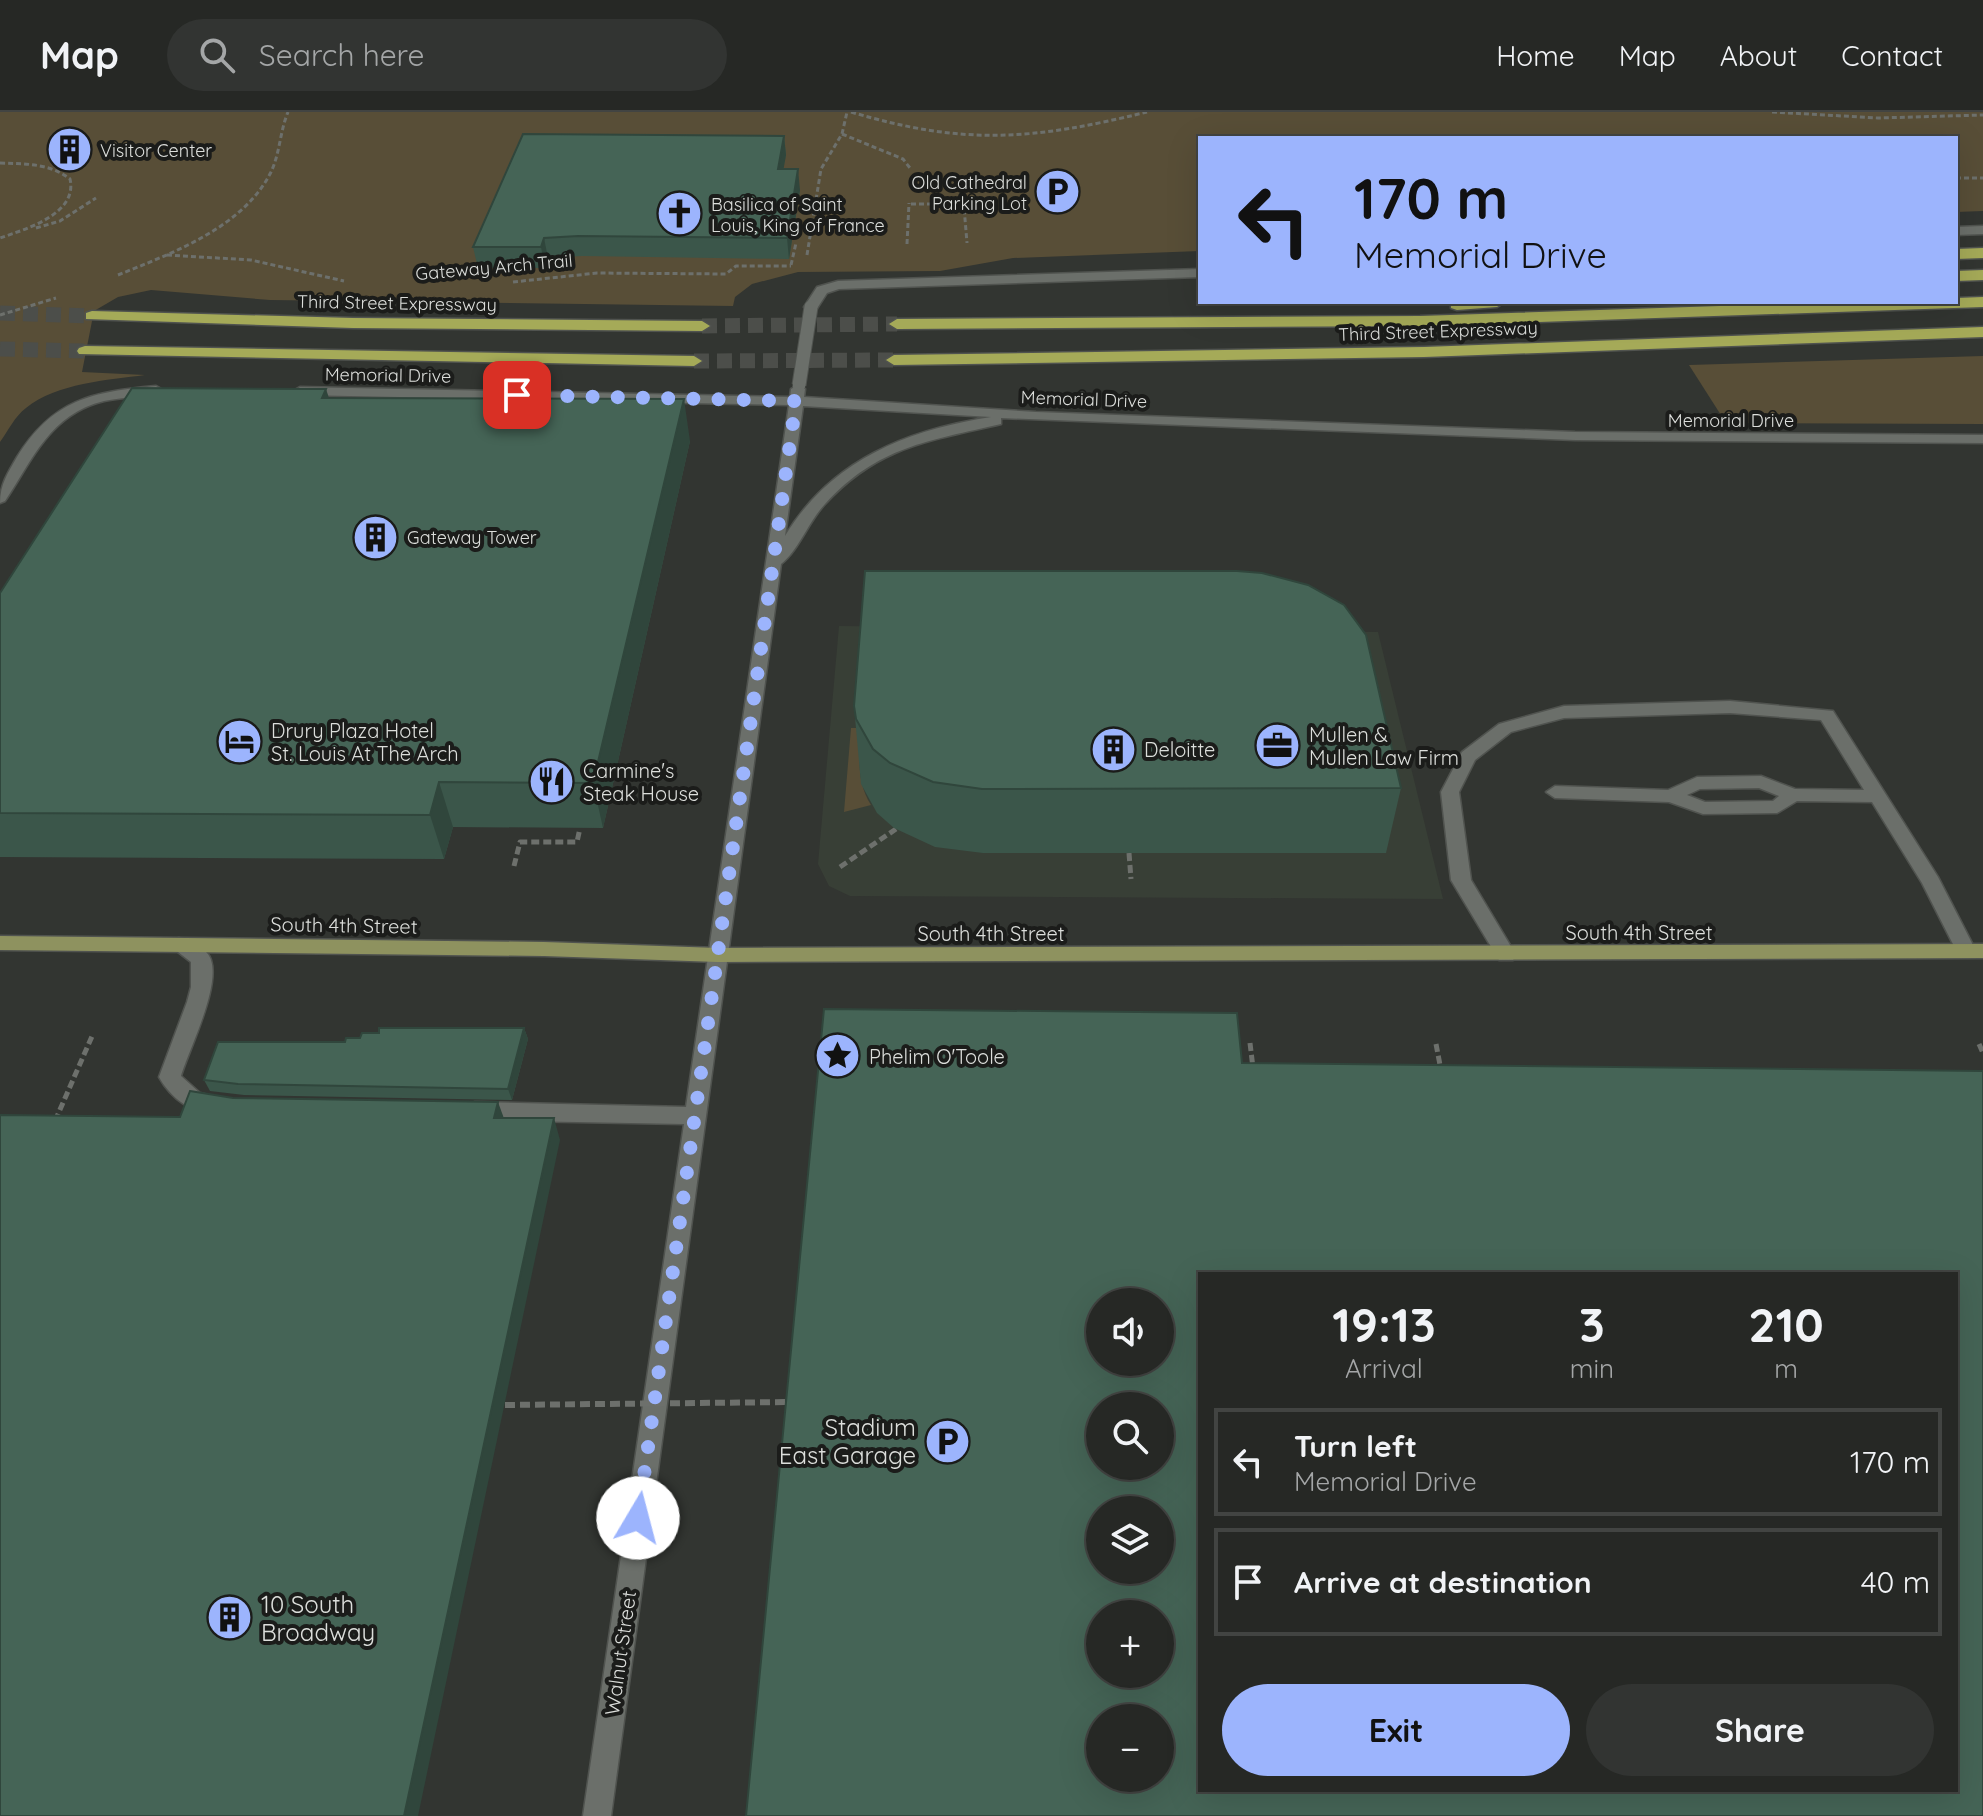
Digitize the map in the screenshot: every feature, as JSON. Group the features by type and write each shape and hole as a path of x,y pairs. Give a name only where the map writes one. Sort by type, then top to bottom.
{"highway":[{"path":"1958,254 1983,253"},
{"path":"1958,276 1983,275"},
{"name":"Third Street Expressway","path":"1958,303 1983,302"},
{"path":"1287,322 1476,304"},
{"name":"Third Street Expressway","path":"897,324 1550,318 1929,304"},
{"name":"Third Street Expressway","path":"92,316 353,323 702,326"},
{"name":"Third Street Expressway","path":"894,360 1424,352 1983,332"},
{"path":"85,351 694,361"}],"main road":[{"name":"South 4th Street","path":"0,943 544,949 718,955 1506,955 1974,951"}],"street":[{"path":"1958,231 1983,230"},
{"name":"Walnut Street","path":"597,1816 811,307 822,290 854,285 1198,273"},
{"path":"0,498 49,424 64,412 111,396 171,390"},
{"name":"Memorial Drive","path":"277,391 798,393 1036,416 1575,436 1983,439"},
{"path":"771,572 793,531 811,508 839,479 868,460 934,433 1036,416"},
{"path":"1506,955 1461,880 1450,792 1468,756 1505,728 1564,712 1730,707 1827,715 1974,951"},
{"path":"1555,792 1671,796 1703,808 1777,807 1793,795 1877,796"},
{"path":"179,945 200,958 205,974 175,1053 170,1077 179,1092 200,1103 229,1106"},
{"path":"449,1111 695,1116"}],"path":[{"path":"115,276 167,255 213,228 254,195 276,162 288,112"},
{"path":"807,259 821,169 842,134 849,112 916,132 984,139 1056,133 1147,112"},
{"path":"1772,112 1878,118 1983,115"},
{"path":"842,134 903,159 910,168"},
{"path":"10,168 13,162"},
{"path":"0,163 51,167 72,180 75,189 62,210 25,231"},
{"path":"1958,178 1983,178"},
{"path":"0,238 60,221 96,198"},
{"path":"802,205 803,202 832,202"},
{"path":"907,247 910,203 958,204 964,207 967,236"},
{"path":"805,224 812,224"},
{"path":"792,259 796,243"},
{"path":"167,255 251,260 348,282"},
{"name":"Gateway Arch Trail","path":"503,283 597,273 726,274 736,266 791,266"},
{"path":"0,315 67,294"},
{"path":"514,866 520,842 577,842 580,828"},
{"path":"840,867 896,829"},
{"path":"1129,853 1131,879"},
{"path":"53,1125 93,1034"},
{"path":"1250,1043 1254,1074"},
{"path":"1436,1044 1443,1082"},
{"path":"1979,1044 1983,1053"},
{"path":"505,1405 798,1402"}],"shaded area":[{"path":"0,112 1983,112 1983,211 1958,212 1958,136 1198,136 1198,251 1013,258 940,271 798,272 752,284 735,297 733,306 270,300 151,290 118,297 94,311 82,372 145,375 83,384 52,393 22,411 0,442"},
{"path":"1983,356 1983,424 1726,423 1689,365"},
{"name":"Deloitte","path":"839,626 1378,632 1443,899 850,896 829,886 818,864"},
{"path":"851,728 862,728 861,777 871,805 844,812"}],"building":[{"path":"523,134 784,136 778,169 798,169 787,238 578,236 544,238 541,247 473,247"},
{"path":"132,388 326,389 322,398 684,399 593,783 439,782 430,815 0,813 0,593"},
{"name":"Deloitte","path":"865,571 1237,571 1262,573 1308,585 1344,605 1366,635 1401,788 982,789 933,782 890,763 873,749 856,719 854,706"},
{"name":"Stadium East Garage","path":"824,1009 1237,1013 1242,1063 1983,1071 1983,1816 746,1816"},
{"path":"379,1028 524,1028 508,1089 238,1084 204,1080 218,1042 345,1042 346,1038 360,1038 362,1033 379,1033"},
{"name":"10 South Broadway","path":"190,1091 233,1098 498,1102 494,1118 554,1118 404,1816 0,1816 0,1115 180,1117"}],"tunnel":[{"path":"0,313 92,316"},
{"path":"702,326 897,324"},
{"path":"0,349 85,351"},
{"path":"694,361 894,360"}],"place":[{"name":"Visitor Center","path":"69,150"},
{"name":"Old Cathedral Parking Lot","path":"1058,192"},
{"name":"Basilica of Saint Louis, King of France","path":"680,214"},
{"name":"Gateway Tower","path":"376,537"},
{"name":"Drury Plaza Hotel St. Louis At The Arch","path":"240,741"},
{"name":"Mullen & Mullen Law Firm","path":"1278,745"},
{"name":"Deloitte","path":"1113,749"},
{"name":"Carmine's Steak House","path":"552,781"},
{"name":"Phelim O'Toole","path":"838,1056"},
{"name":"Stadium East Garage","path":"947,1441"},
{"name":"10 South Broadway","path":"230,1618"}],"route":[{"path":"517,395 796,401 638,1518"}]}
